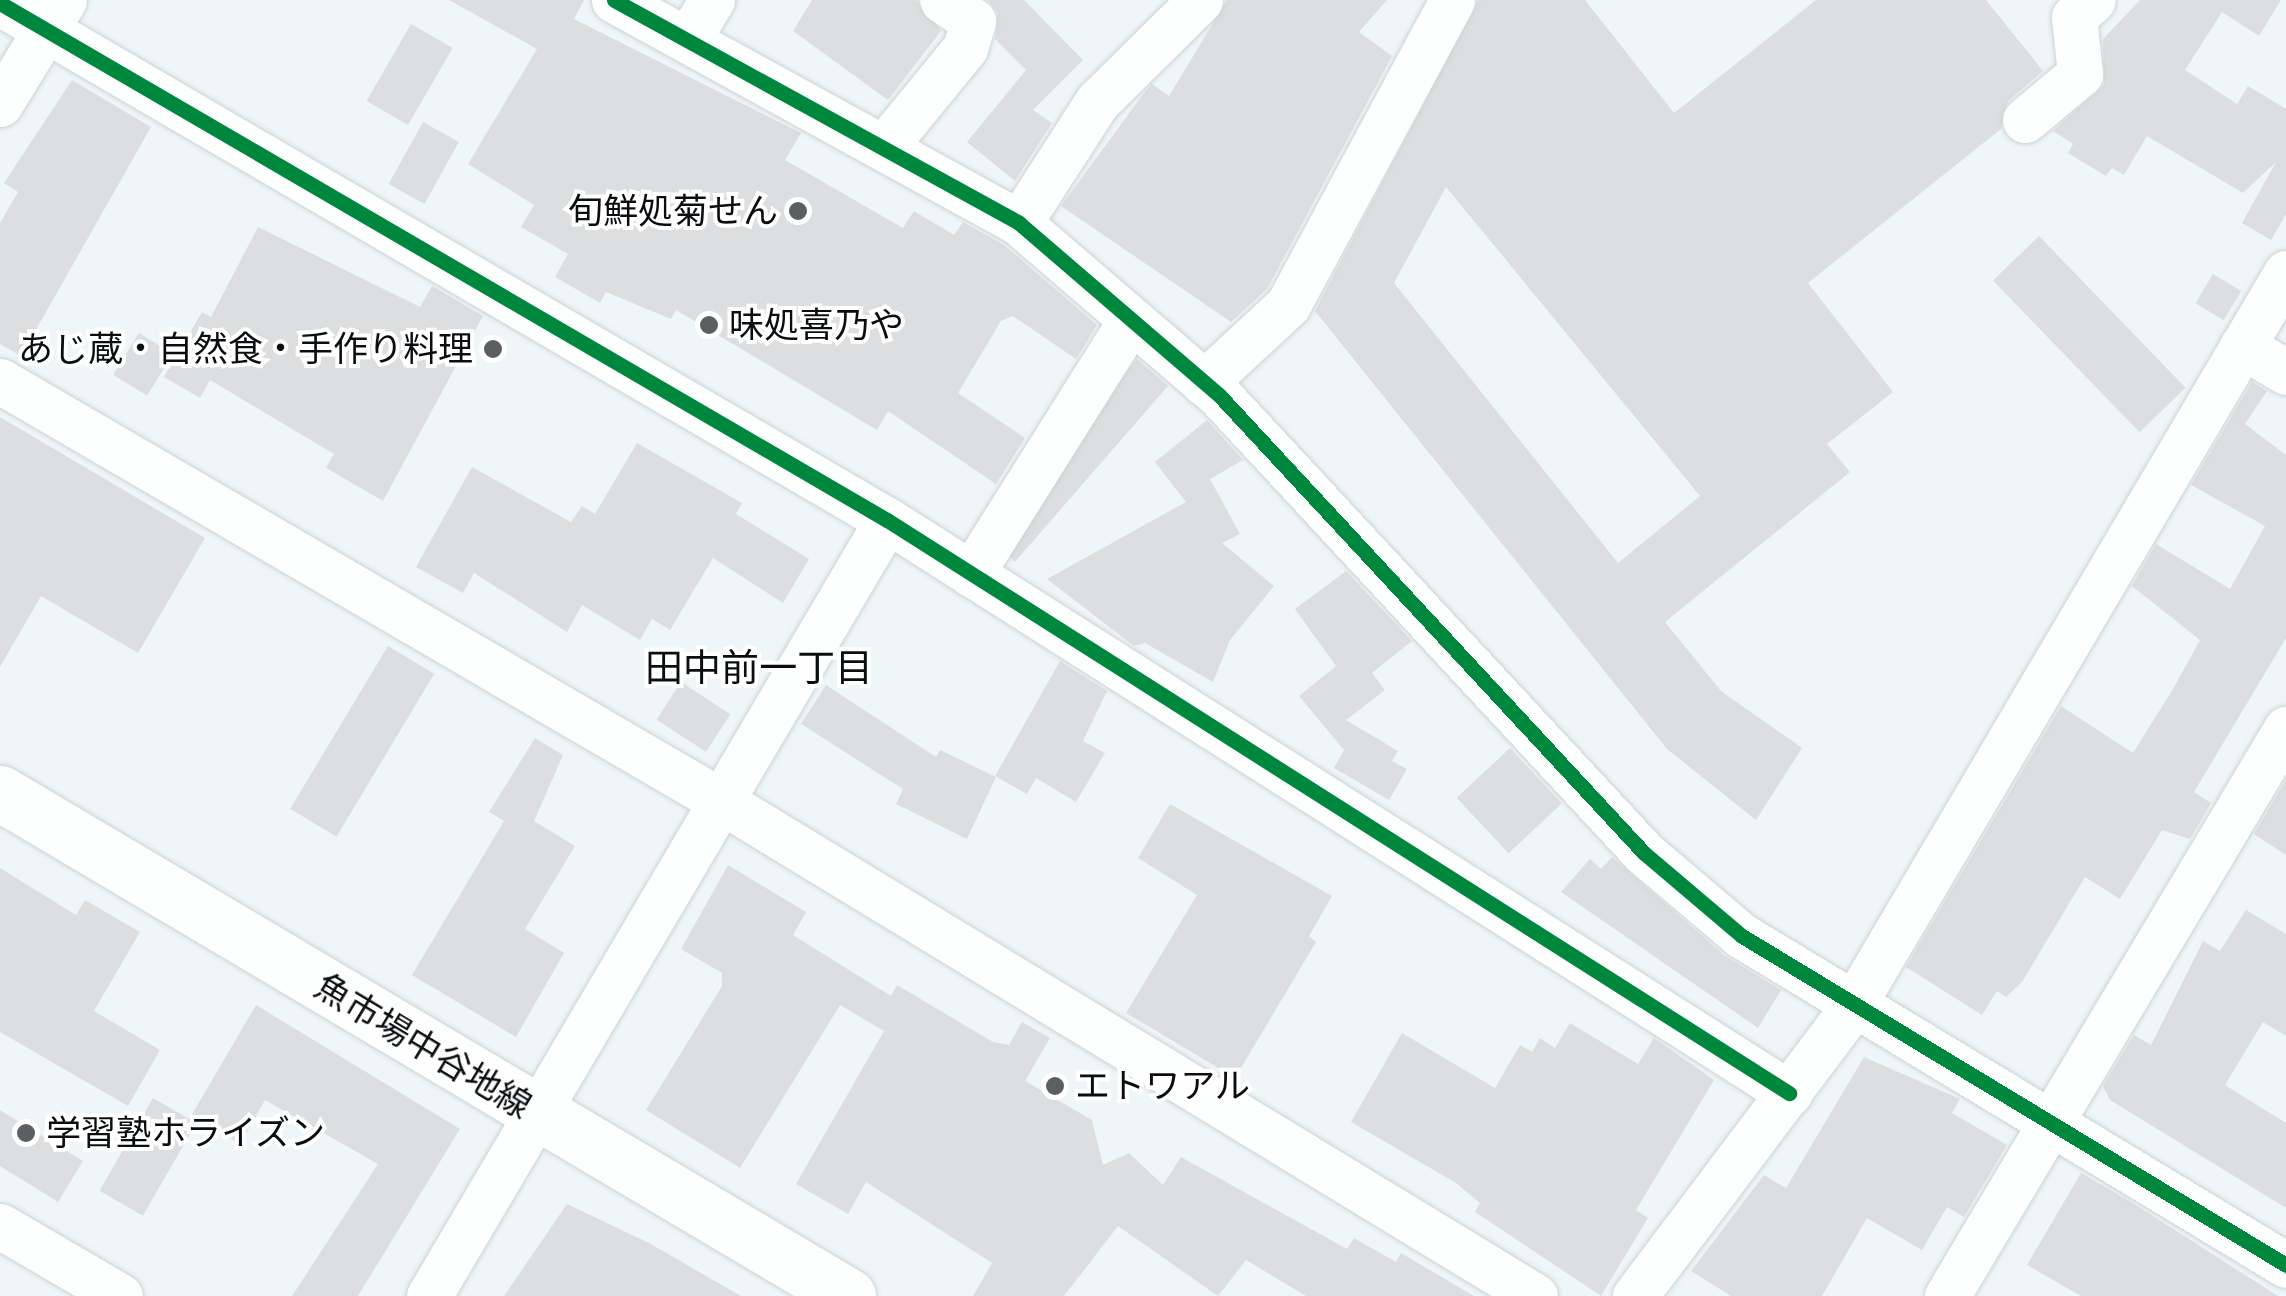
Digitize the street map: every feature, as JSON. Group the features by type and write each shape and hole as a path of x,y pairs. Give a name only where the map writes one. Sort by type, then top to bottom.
{"street":[{"path":"614,0 1019,224 1204,382 1644,853 1742,936 1851,1010 2055,1126 2286,1266"},
{"path":"688,39 712,0"},
{"path":"884,147 965,48 974,22 942,0"},
{"path":"1019,224 1098,102 1200,0"},
{"path":"1204,382 1288,305 1452,0"},
{"path":"2025,120 2080,74 2074,17 2093,0"},
{"path":"0,3 55,15 886,520 1789,1093"},
{"path":"0,104 55,15"},
{"path":"1635,1296 1851,1010 2286,273"},
{"path":"971,574 1131,320"},
{"path":"2242,346 2286,372"},
{"path":"0,381 726,804 1535,1296"},
{"path":"429,1296 726,804 886,520"},
{"path":"1947,1296 2055,1126 2286,729"},
{"name":"魚市場中谷地線","path":"0,793 848,1296"},
{"path":"0,1226 120,1296"}],"building":[{"path":"449,0 584,0 574,19 801,133 785,160 903,228 914,211 954,235 963,222 1004,245 1097,325 1076,359 1013,316 1001,321 958,393 1025,438 996,484 888,411 877,430 676,310 671,319 606,292 600,303 555,277 568,254 521,227 534,205 468,164 537,49"},
{"path":"812,0 916,0 941,31 888,100 793,31"},
{"path":"988,0 1024,0 1083,60 1033,110 1052,123 1015,181 967,142 1026,70 995,39 998,13"},
{"path":"1227,0 1387,0 1359,32 1392,56 1267,289 1231,322 1061,206 1152,84 1169,96"},
{"path":"1478,0 1585,0 1674,113 1816,0 1986,0 2043,71 2008,101 2001,129 1808,283 1893,392 1827,444 1850,472 1665,622 1721,691 1802,748 1756,820 1667,749 1315,311","holes":["1446,187 1700,496 1618,563 1394,283"]},
{"path":"2140,0 2281,0 2259,36 2222,12 2185,70 2237,104 2248,86 2286,109 2286,214 2271,240 2242,223 2276,162 2243,193 2147,136 2124,175 2112,168 2106,176 2068,153 2073,144 2053,131 2104,85 2103,39"},
{"path":"411,24 453,48 408,125 366,101"},
{"path":"72,80 151,127 21,356 0,344 0,223 18,192 4,183"},
{"path":"423,122 459,142 424,204 389,184"},
{"path":"258,227 420,307 432,286 483,316 383,501 326,468 334,454 210,380 200,398 164,377 202,312 211,317"},
{"path":"2039,236 2186,388 2140,432 1993,280"},
{"path":"2213,274 2241,291 2224,320 2195,303"},
{"path":"139,333 173,354 147,396 113,375"},
{"path":"1137,359 1168,386 1015,562 984,535"},
{"path":"2252,382 2267,391 2245,424 2286,455 2286,638 2194,792 2211,803 2190,839 2162,830 2120,899 2085,877 2022,982 2006,997 1997,991 1982,1015 1906,967 2061,706 2133,753 2173,689 2200,640 2132,586 2156,544 2230,589 2265,526 2191,485"},
{"path":"0,417 205,538 138,653 41,596 0,667"},
{"path":"1207,420 1243,460 1210,479 1240,534 1222,543 1274,586 1230,640 1213,682 1145,643 1134,646 1047,579 1186,502 1155,462"},
{"path":"637,443 742,503 736,514 809,559 783,603 713,558 670,630 652,619 640,640 582,605 567,632 474,573 463,593 416,567 472,467 571,522 582,506 595,514"},
{"path":"1346,571 1412,641 1372,673 1385,690 1346,720 1398,751 1392,761 1407,769 1389,800 1334,768 1344,750 1299,696 1336,666 1295,609"},
{"path":"388,646 434,674 336,837 290,809"},
{"path":"1060,661 1107,691 1083,741 1105,753 1076,802 1036,778 1027,794 995,776"},
{"path":"681,682 730,714 706,752 656,720"},
{"path":"826,685 936,757 940,750 996,777 967,839 896,804 903,789 801,724"},
{"path":"535,738 563,755 534,821 575,846 525,929 564,953 516,1037 412,975 504,821 489,812"},
{"path":"1510,748 1562,804 1508,853 1457,798"},
{"path":"2286,780 2286,855 2254,834"},
{"path":"1170,804 1332,896 1309,936 1316,942 1235,1078 1126,1013 1197,895 1138,858"},
{"path":"1612,857 1725,956 1781,990 1758,1028 1561,892 1590,859 1601,869"},
{"path":"728,865 806,912 793,935 891,996 897,985 993,1042 1009,1045 1022,1022 1050,1038 1025,1081 1092,1120 1103,1165 1129,1153 1163,1185 1181,1157 1347,1249 1354,1238 1396,1262 1401,1253 1474,1296 1306,1296 1246,1260 1218,1296 1118,1226 1064,1296 973,1296 992,1263 866,1182 848,1214 796,1184 884,1031 840,1005 740,1168 646,1110 722,986 722,973 681,949"},
{"path":"0,868 76,915 85,900 140,932 94,1011 160,1050 128,1106 0,1032"},
{"path":"2246,910 2286,934 2286,1036 2263,1022 2225,1085 2286,1123 2286,1208 2110,1100 2103,1086 2134,1035 2151,1045 2203,941 2220,951"},
{"path":"256,1005 460,1129 358,1296 292,1296 378,1164 265,1100 240,1144 191,1116"},
{"path":"1570,1023 1638,1064 1654,1038 1714,1080 1636,1210 1648,1218 1601,1296 1475,1212 1480,1203 1456,1183 1351,1122 1402,1033 1495,1088 1520,1045 1532,1052 1540,1038 1555,1048"},
{"path":"1864,1057 1960,1099 1952,1113 2007,1145 1964,1217 1947,1207 1922,1250 1867,1218 1822,1296 1731,1296 1691,1271 1764,1175 1786,1188"},
{"path":"153,1098 196,1123 143,1216 99,1191"},
{"path":"0,1110 83,1161 58,1202 0,1166"},
{"path":"2081,1173 2278,1296 2081,1296 2027,1265"},
{"path":"567,1204 649,1243 741,1296 504,1296"}],"cycle path":[{"path":"614,0 1019,223 1219,395 1644,853 1742,936 2286,1265"},
{"path":"0,3 887,520 1789,1093"}],"place":[{"name":"旬鮮処菊せん","path":"798,211"},
{"name":"味処喜乃や","path":"709,325"},
{"name":"あじ蔵・自然食・手作り料理","path":"493,349"},
{"name":"エトワアル","path":"1055,1086"},
{"name":"学習塾ホライズン","path":"26,1133"}],"district":[{"name":"田中前一丁目","path":"759,669"}]}
